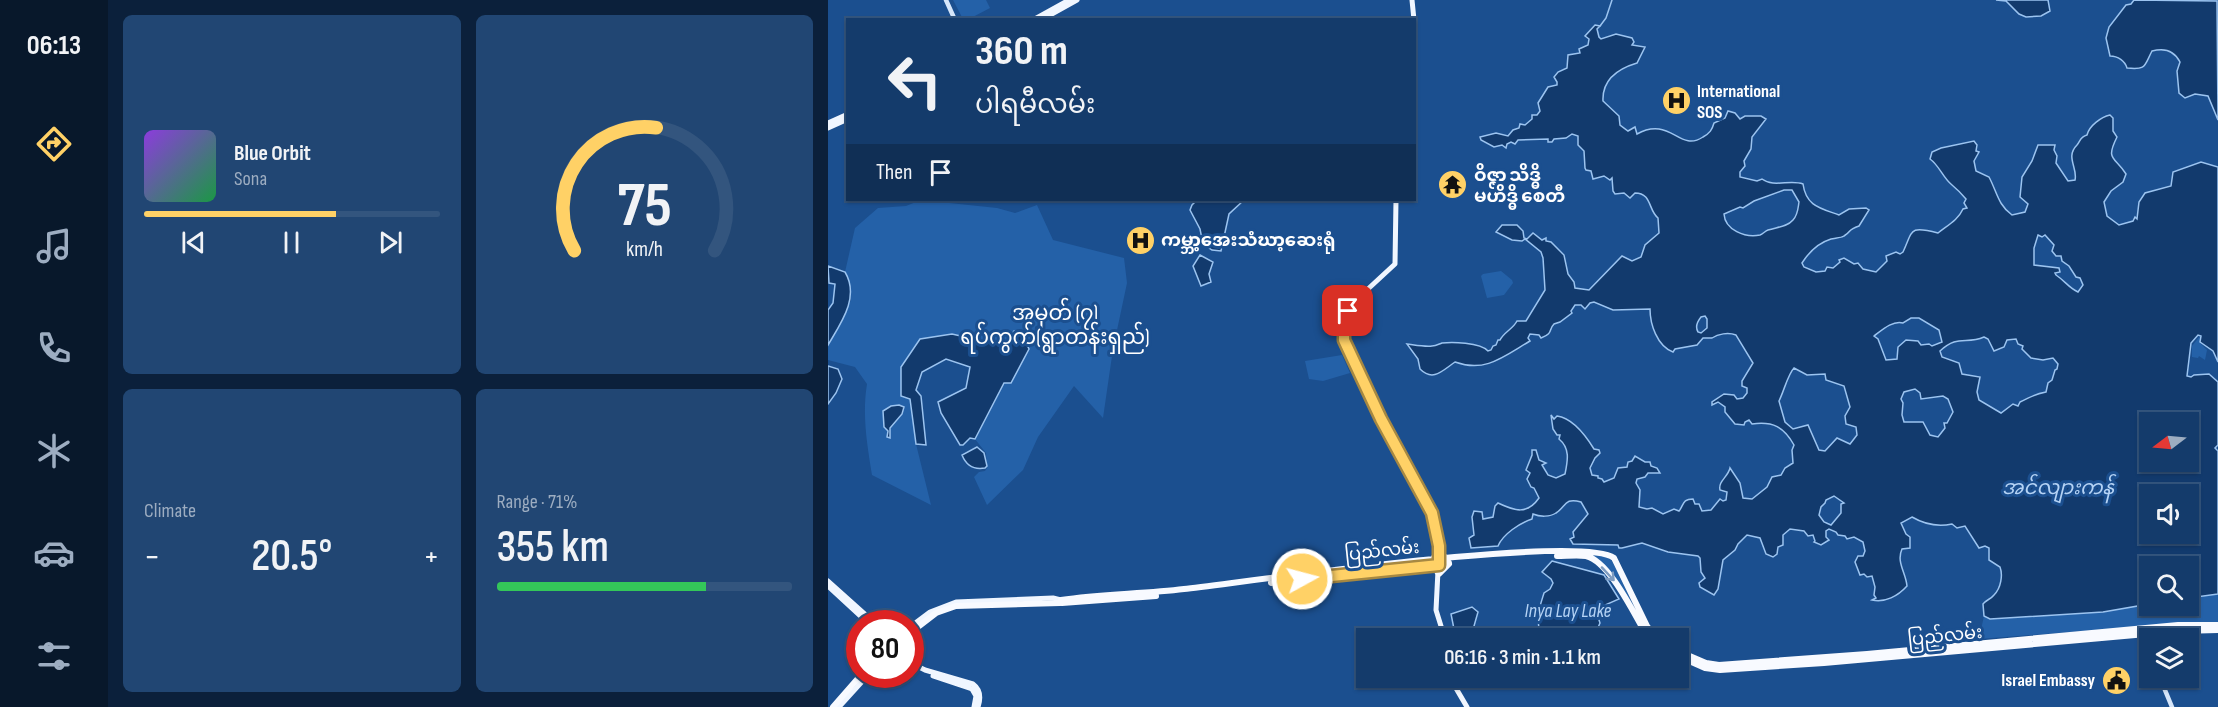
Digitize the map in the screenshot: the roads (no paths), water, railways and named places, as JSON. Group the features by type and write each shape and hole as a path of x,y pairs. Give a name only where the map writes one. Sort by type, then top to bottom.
{"highway":[{"path":"1439,551 1451,561 1439,574"},
{"path":"1439,551 1435,563 1439,574"},
{"name":"ပြည်လမ်း","path":"924,621 936,613 956,606 1133,598 1451,561 1546,554 1605,553 1614,558 1649,628"},
{"name":"ပြည်လမ်း","path":"1546,554 1587,556 1595,561 1615,581 1643,628"},
{"name":"ပြည်လမ်း","path":"2185,628 2218,624"},
{"name":"ပြည်လမ်း","path":"2199,631 2218,630"},
{"name":"ပြည်လမ်း","path":"1689,656 1706,663 1719,665 1796,662 2031,640 2139,633"},
{"name":"ပြည်လမ်း","path":"1689,661 1705,668 1720,670 1796,662"},
{"path":"831,707 849,688"},
{"path":"838,707 852,688"}],"main road":[{"path":"946,0 954,18"},
{"path":"1040,18 1069,0"},
{"path":"1040,18 1077,0"},
{"path":"1412,0 1414,18"},
{"path":"828,123 846,115"},
{"path":"828,128 846,120"},
{"path":"1396,201 1395,264 1355,301 1346,317 1343,334 1365,388 1432,513 1439,551"},
{"path":"1439,574 1436,610 1442,628"},
{"path":"829,585 857,610"},
{"name":"ပြည်လမ်း","path":"924,619 939,606 947,603 1053,598 1061,602"},
{"name":"ပြည်လမ်း","path":"924,623 946,612 968,607 1026,607 1061,602"},
{"path":"946,612 947,603"},
{"path":"924,670 973,684 981,695 976,707"},
{"path":"924,673 970,687 976,696 976,707"},
{"path":"1456,688 1467,707"},
{"path":"2164,688 2172,707"}],"water":[{"path":"1996,0 2048,0 2050,11 2041,16 2026,17 2019,14 2006,1"},
{"path":"2134,0 2217,1 2218,120 2208,96 2195,94 2185,98 2179,93 2177,71 2180,62 2171,52 2152,51 2144,66 2138,68 2127,68 2121,59 2110,56 2106,38 2109,27 2126,5 2131,4"},
{"name":"အင်လျားကန်","path":"1595,25 1600,26 1597,29 1601,39 1616,34 1632,38 1634,42 1632,45 1645,47 1637,63 1612,76 1603,94 1603,101 1619,116 1620,125 1628,131 1635,127 1637,134 1659,129 1691,141 1707,134 1714,123 1725,118 1728,111 1735,113 1740,119 1745,116 1761,116 1766,119 1752,137 1751,149 1744,161 1745,166 1740,172 1740,177 1757,181 1762,179 1772,183 1803,184 1811,202 1839,215 1849,209 1866,208 1869,210 1859,226 1843,237 1822,243 1808,255 1802,263 1804,267 1816,272 1825,271 1827,267 1833,268 1840,262 1839,260 1844,258 1854,264 1858,263 1863,269 1876,272 1887,261 1886,256 1903,252 1916,230 1938,233 1956,219 1963,209 1967,208 1964,203 1966,199 1930,159 1932,152 1941,148 1974,141 1977,145 1976,151 1979,152 1974,161 1976,171 1989,177 2001,203 2012,215 2025,212 2028,204 2020,197 2022,177 2038,145 2055,145 2056,163 2068,181 2075,180 2072,158 2074,149 2093,125 2110,115 2113,118 2113,131 2117,137 2112,155 2126,174 2123,182 2111,191 2104,202 2107,216 2119,225 2133,221 2135,217 2137,219 2139,202 2145,193 2171,186 2173,172 2201,162 2218,167 2218,362 2213,351 2200,342 2201,336 2198,335 2191,343 2187,376 2209,374 2218,382 2218,445 2215,448 2218,451 2218,594 2199,597 2199,556 2139,556 2139,606 2103,612 1990,619 1984,616 1983,604 1996,592 2000,585 2001,574 2000,567 1989,560 1989,548 1985,546 1979,548 1965,526 1957,528 1952,524 1931,524 1912,517 1901,523 1910,537 1910,548 1902,549 1900,554 1907,586 1900,593 1886,600 1872,600 1876,598 1872,576 1860,575 1855,562 1858,556 1863,556 1865,551 1863,542 1854,537 1847,539 1829,529 1826,531 1826,537 1829,540 1821,545 1814,542 1813,535 1808,536 1804,531 1790,529 1783,535 1783,545 1778,547 1777,554 1773,557 1766,554 1760,538 1747,535 1723,560 1718,589 1714,595 1700,587 1699,583 1705,578 1701,572 1698,556 1668,552 1642,543 1622,548 1618,545 1573,544 1570,539 1574,537 1573,532 1588,514 1581,502 1568,502 1551,515 1533,514 1532,519 1512,530 1498,546 1471,548 1469,538 1474,535 1472,517 1474,511 1482,512 1483,519 1493,517 1495,506 1498,503 1520,510 1530,507 1539,498 1527,479 1530,473 1526,470 1532,450 1536,450 1539,460 1546,463 1542,465 1548,475 1556,478 1565,474 1567,450 1559,439 1560,435 1557,435 1553,429 1551,415 1554,419 1557,416 1568,420 1583,433 1594,449 1599,450 1600,453 1590,468 1592,475 1598,476 1604,482 1614,478 1618,468 1627,467 1628,462 1632,461 1635,456 1645,462 1650,462 1651,466 1657,468 1660,473 1648,473 1645,477 1637,479 1636,483 1640,490 1639,507 1652,508 1663,514 1674,509 1679,511 1689,499 1699,504 1702,511 1711,510 1720,499 1726,500 1727,492 1720,490 1720,487 1730,468 1740,483 1743,498 1752,499 1767,487 1772,477 1781,475 1785,468 1793,463 1794,445 1782,430 1766,423 1752,424 1749,420 1744,425 1735,424 1725,412 1725,407 1718,402 1712,405 1712,402 1724,394 1734,395 1737,399 1743,398 1747,393 1747,388 1742,386 1742,381 1753,363 1736,335 1726,334 1703,338 1697,345 1675,349 1673,352 1659,340 1651,321 1650,309 1613,310 1594,302 1585,309 1581,305 1575,305 1572,313 1554,324 1548,335 1541,338 1539,335 1530,334 1528,338 1530,341 1494,362 1476,366 1455,362 1438,374 1429,375 1420,369 1418,359 1407,344 1435,346 1442,343 1465,343 1488,351 1517,321 1526,321 1545,290 1543,258 1541,252 1525,239 1512,240 1496,232 1502,225 1517,225 1523,231 1524,238 1527,239 1533,233 1542,240 1546,238 1546,241 1551,242 1564,255 1568,274 1575,288 1589,290 1622,256 1632,261 1641,257 1645,245 1659,233 1658,218 1644,196 1635,193 1630,198 1624,193 1615,194 1612,178 1610,180 1604,176 1593,179 1591,171 1585,168 1584,151 1578,145 1578,136 1572,134 1566,138 1554,139 1552,142 1548,142 1548,139 1518,140 1515,144 1511,142 1507,144 1506,148 1502,145 1494,147 1481,140 1480,137 1496,133 1508,136 1513,130 1519,128 1520,124 1525,125 1532,119 1532,115 1537,115 1540,111 1538,103 1548,87 1557,85 1554,77 1558,72 1567,68 1568,55 1580,53 1579,49 1588,45 1589,39 1585,36","holes":["1784,190 1792,190 1799,202 1798,211 1791,222 1760,235 1737,232 1725,220 1724,214 1740,207 1743,208 1754,201","2038,235 2042,237 2045,235 2054,245 2052,251 2056,256 2061,256 2062,261 2069,266 2076,277 2080,278 2083,285 2078,292 2056,275 2055,273 2060,272 2059,268 2034,265 2034,248","1705,316 1707,319 1707,328 1701,333 1697,328 1701,317","1919,318 1939,330 1942,342 1932,346 1906,340 1898,347 1897,359 1886,360 1878,339 1874,336 1888,326","1984,337 1988,339 1994,351 2004,347 2007,340 2016,339 2031,358 2043,360 2053,358 2058,364 2057,369 2048,383 2046,392 2020,402 2018,406 2013,404 2001,413 1979,400 1977,392 1980,377 1962,374 1959,363 1942,357 1940,351 1957,341","1794,368 1807,375 1825,374 1826,380 1844,386 1850,407 1845,416 1846,424 1856,427 1857,435 1850,444 1837,438 1825,451 1819,450 1808,425 1793,429 1785,422 1779,401","1915,389 1920,393 1921,399 1943,396 1948,399 1953,412 1947,423 1944,423 1945,428 1938,437 1930,435 1923,422 1904,422 1901,399 1904,392","1834,496 1844,503 1841,504 1841,513 1831,525 1824,522 1819,515 1825,503"]},
{"path":"1196,201 1243,201 1229,214 1221,251 1212,250 1203,244 1200,229 1190,210"},
{"path":"1200,255 1213,262 1209,274 1211,282 1201,286 1193,266"},
{"path":"828,266 845,272 849,281 850,300 828,345 828,310 833,303 835,284 829,283"},
{"path":"1014,331 1021,333 1029,349 1011,383 1004,383 975,439 970,438 963,445 960,445 941,413 938,402 966,388 970,367 946,359 922,372 916,390 921,396 926,445 916,444 910,399 901,396 901,367 920,339 952,334 1004,346"},
{"path":"828,366 838,369 842,379 828,404"},
{"path":"891,406 904,407 902,414 890,428 890,438 887,437 888,431 884,427 883,411"},
{"path":"977,447 984,453 987,466 985,468 971,466 962,455"},
{"name":"Inya Lay Lake","path":"1552,561 1604,575 1619,599 1605,605 1597,614 1600,623 1598,628 1539,628 1539,609 1544,593 1553,583 1542,572"},
{"name":"Inya Lay Lake","path":"1472,607 1478,612 1474,628 1454,628 1451,614"}],"waterway":[{"path":"1600,26 1606,18 1612,0"}],"place":[{"name":"International SOS","path":"1676,101"},
{"name":"ဝိဇ္ဇာ သိဒ္ဓိ မဟိဒ္ဓိ စေတီ","path":"1453,185"},
{"name":"ကမ္ဘာ့အေးသံဃာ့ဆေးရုံ","path":"1140,240"},
{"name":"Israel Embassy","path":"2116,680"}],"district":[{"name":"အမှတ် (၇) ရပ်ကွက်(ရွာတန်းရှည်)","path":"1055,325"}]}
